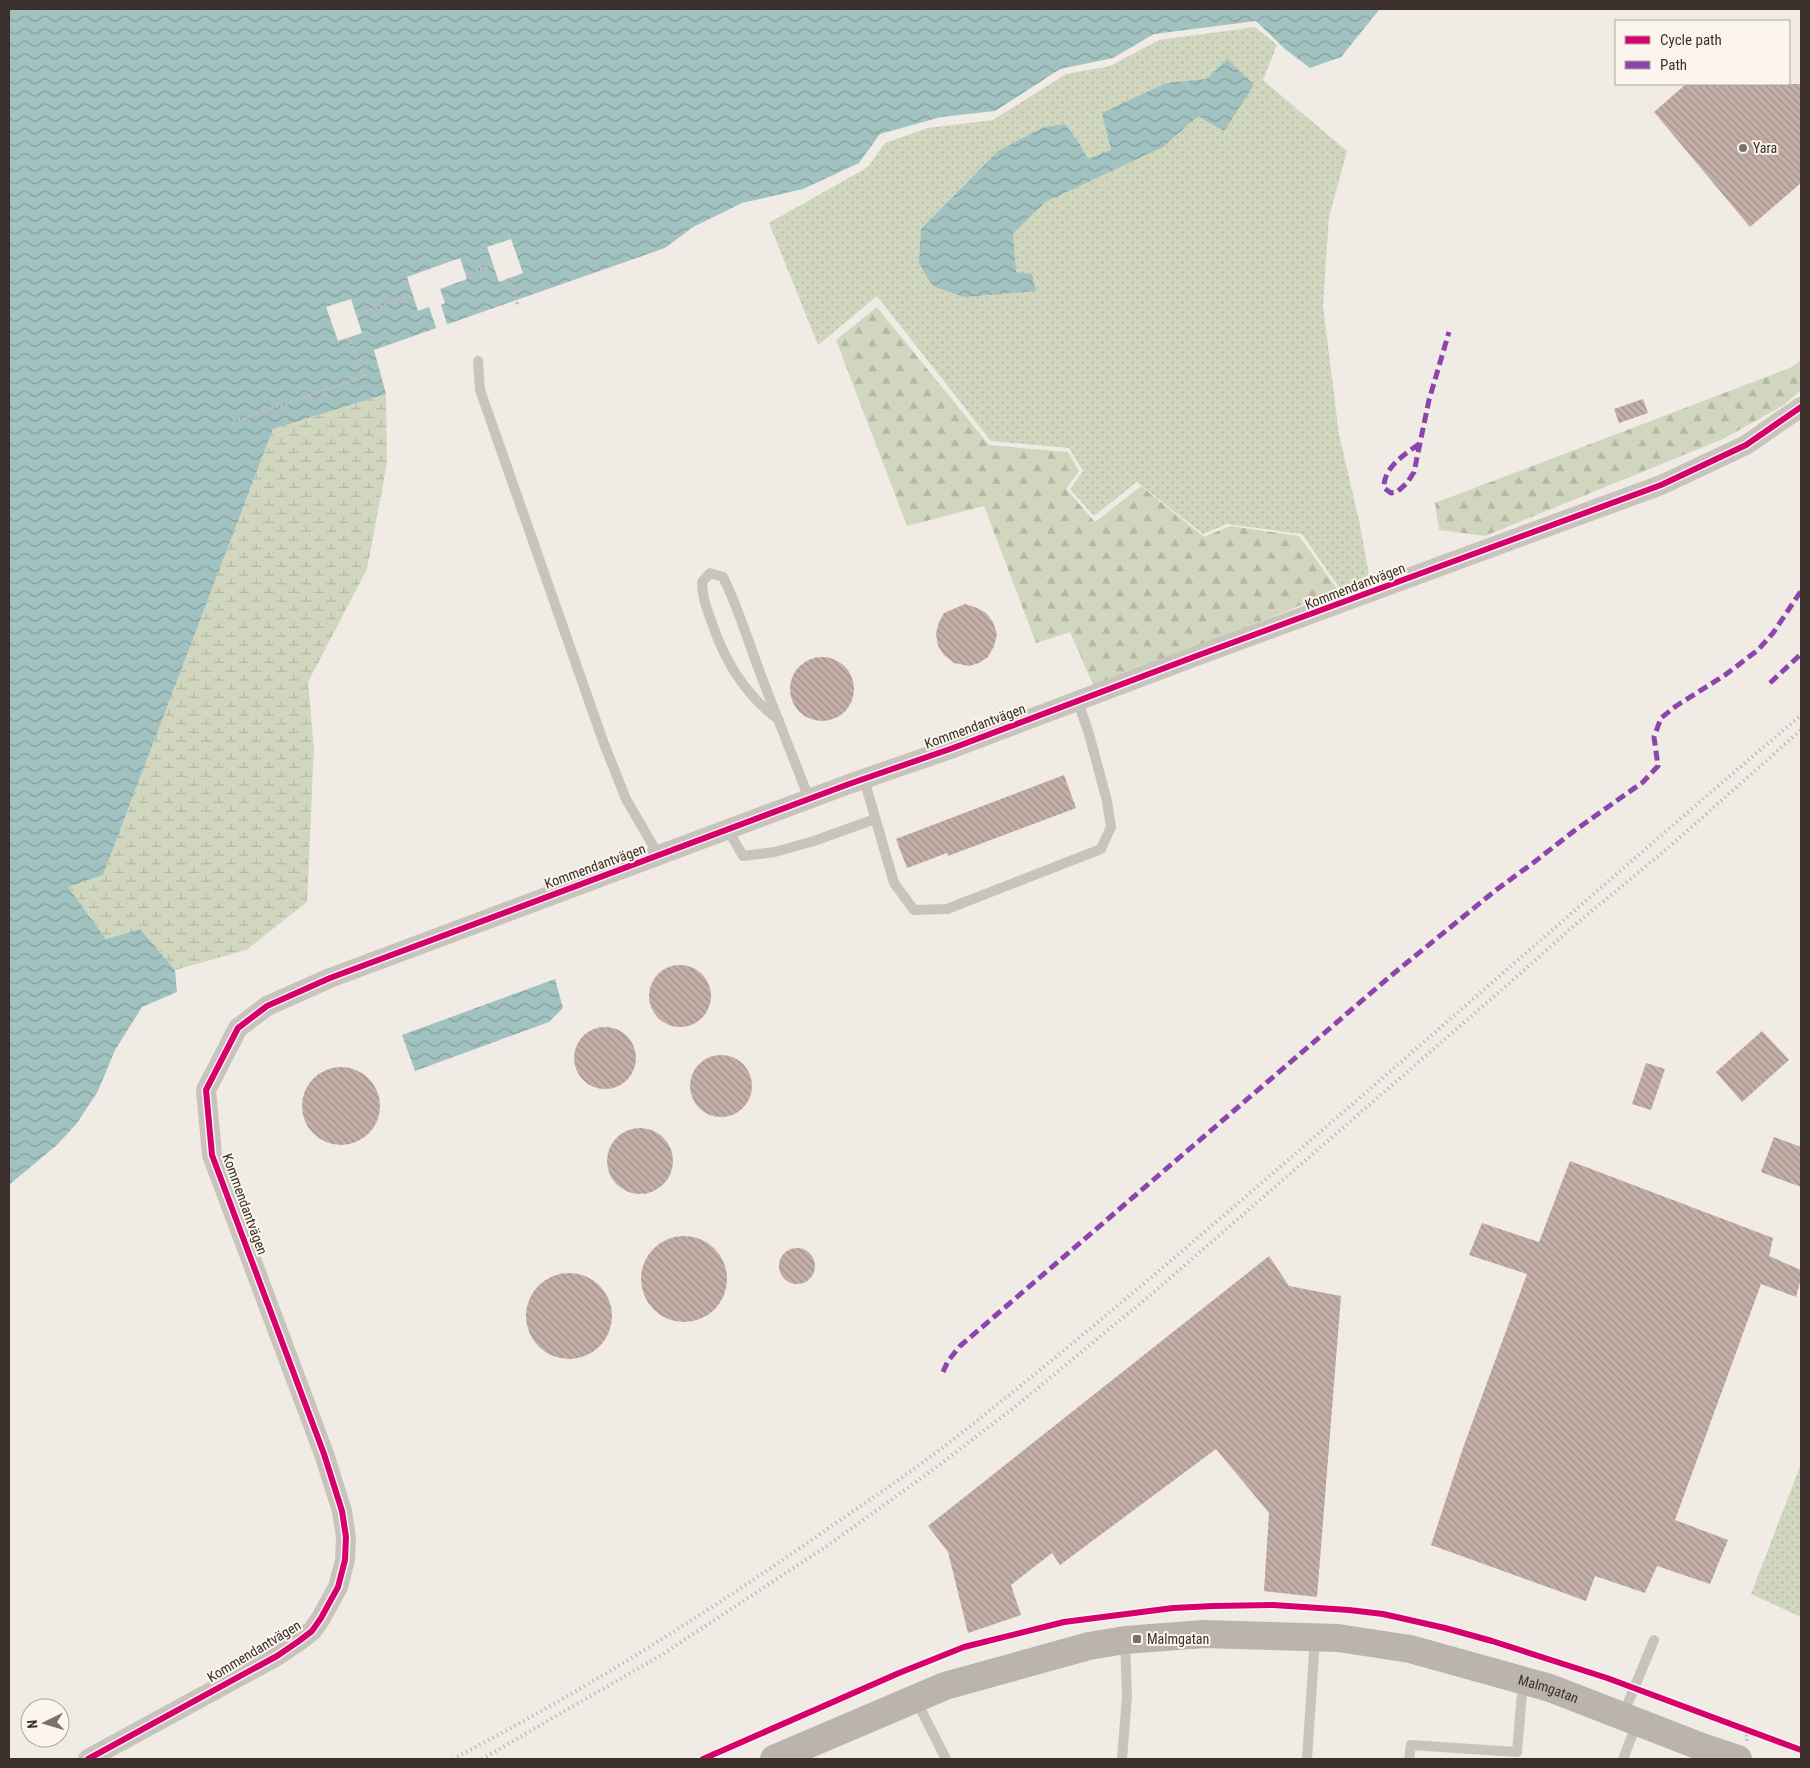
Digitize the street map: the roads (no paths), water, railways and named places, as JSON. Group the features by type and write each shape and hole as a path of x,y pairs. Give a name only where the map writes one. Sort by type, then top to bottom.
{"street":[{"name":"Kommendantvägen","path":"88,1759 277,1656 312,1631 332,1600 345,1560 346,1537 342,1511 324,1454 212,1155 206,1090 238,1028 267,1006 330,978 1661,485 1746,445 1801,407"},
{"name":"Malmgatan","path":"774,1759 945,1686 1044,1657 1089,1646 1125,1640 1204,1634 1338,1638 1410,1649 1550,1688 1738,1759"}],"lane":[{"path":"478,361 480,390 604,741 626,799 659,856"},
{"path":"778,720 763,708 733,673 720,645 702,596 702,582 710,573 723,576 735,600 758,670 778,720 809,799"},
{"path":"864,779 894,883 914,910 947,910 1101,849 1112,827 1089,734 1078,702"},
{"path":"728,830 743,856 775,852 875,820"},
{"path":"1307,1759 1315,1637"},
{"path":"1122,1759 1127,1696 1125,1640"},
{"path":"1623,1759 1630,1718 1654,1640"},
{"path":"1409,1759 1411,1744 1517,1752 1523,1680"},
{"path":"915,1698 946,1759"}],"water":[{"path":"9,9 1379,10 1341,57 1310,68 1285,49 1256,21 1154,34 1113,58 1060,69 995,111 941,117 880,134 859,163 803,189 742,203 693,227 665,248 374,350 386,394 273,429 103,875 68,887 106,939 140,929 175,970 177,992 142,1007 115,1050 98,1091 77,1123 58,1144 9,1185"},
{"path":"1227,59 1254,85 1224,131 1198,116 1163,147 1045,202 1013,234 1016,272 1032,274 1036,291 964,297 933,286 919,263 921,229 998,151 1044,127 1065,124 1088,159 1111,150 1102,113 1166,83 1207,79"},
{"path":"555,979 563,1008 549,1022 415,1071 402,1035"}],"railway":[{"path":"453,1759 551,1705 694,1619 881,1492 959,1435 1195,1240 1801,715"},
{"path":"482,1759 663,1654 827,1546 938,1466 1016,1406 1154,1292 1569,930 1669,847 1801,730"}],"place":[{"name":"Yara","path":"1743,148"},
{"name":"Malmgatan","path":"1137,1639"}]}
